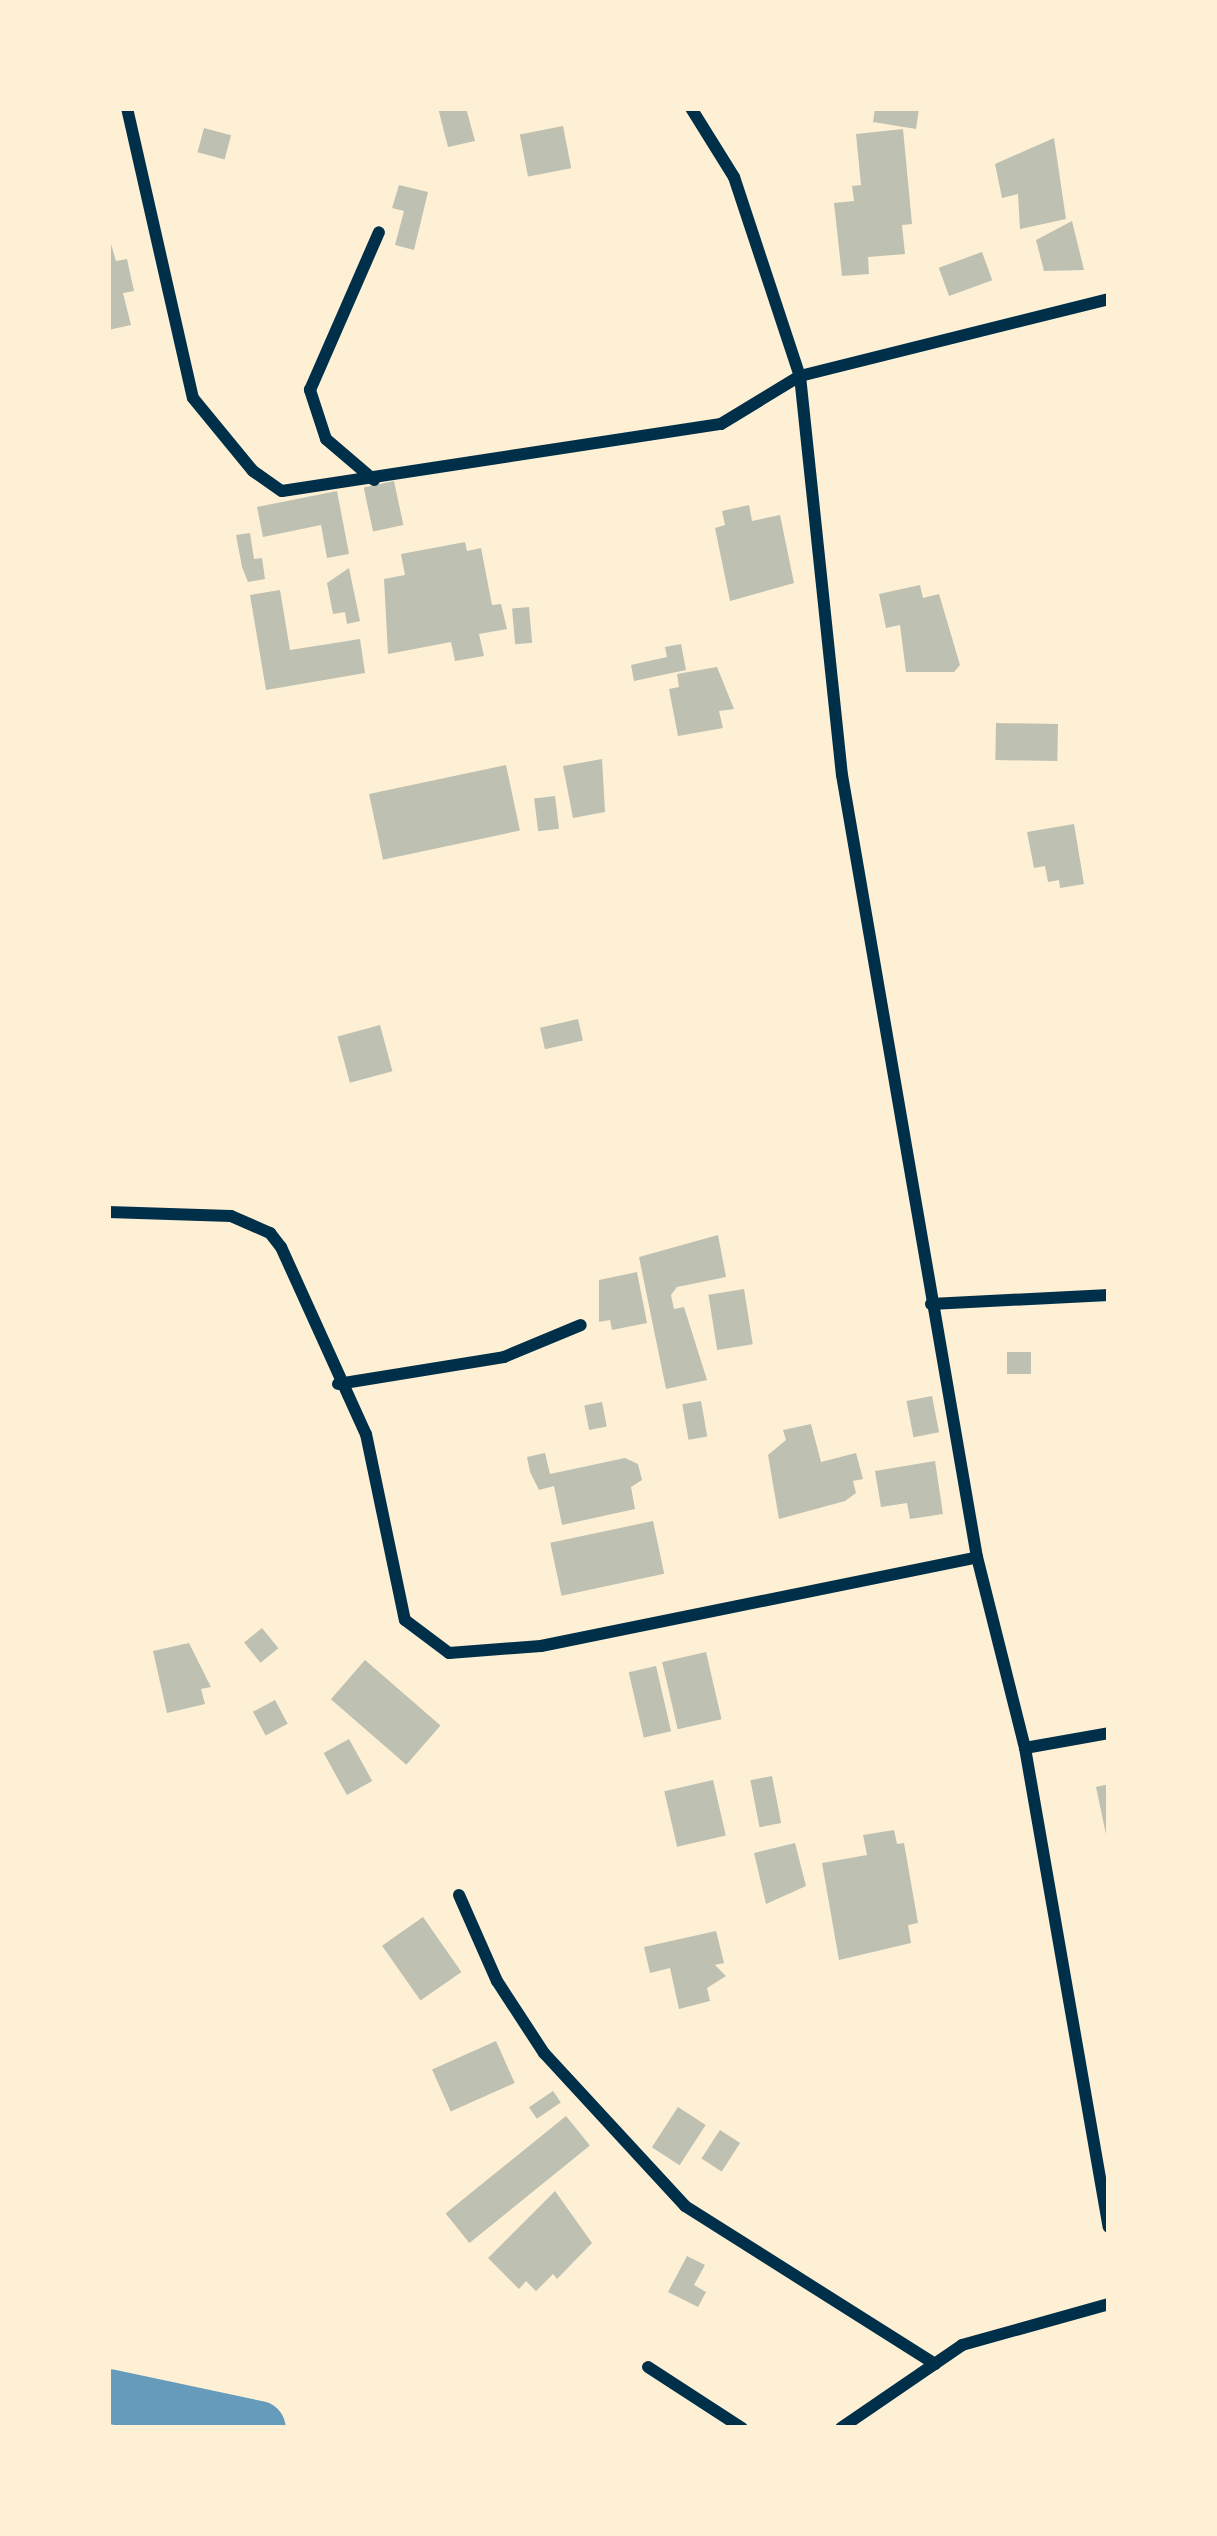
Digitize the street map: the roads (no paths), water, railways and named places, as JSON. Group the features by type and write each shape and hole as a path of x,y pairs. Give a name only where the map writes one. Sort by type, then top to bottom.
{"street":[{"path":"127,108 184,365 207,420 282,491 721,424 800,376 1109,299"},
{"path":"691,108 734,177 800,376 842,775 977,1557 1025,1748 1109,2227"},
{"path":"374,480 326,439 310,390 379,232"},
{"path":"108,1212 231,1216 270,1233 338,1384 366,1434 406,1620 449,1653 541,1646 977,1557"},
{"path":"931,1304 1109,1295"},
{"path":"338,1384 504,1357 581,1325"},
{"path":"1025,1748 1109,1733"},
{"path":"459,1895 497,1981 544,2053 685,2206 935,2364"},
{"path":"841,2428 962,2345 1105,2308"},
{"path":"648,2367 742,2428"}],"waterway":[{"path":"108,2396 259,2428"}]}
